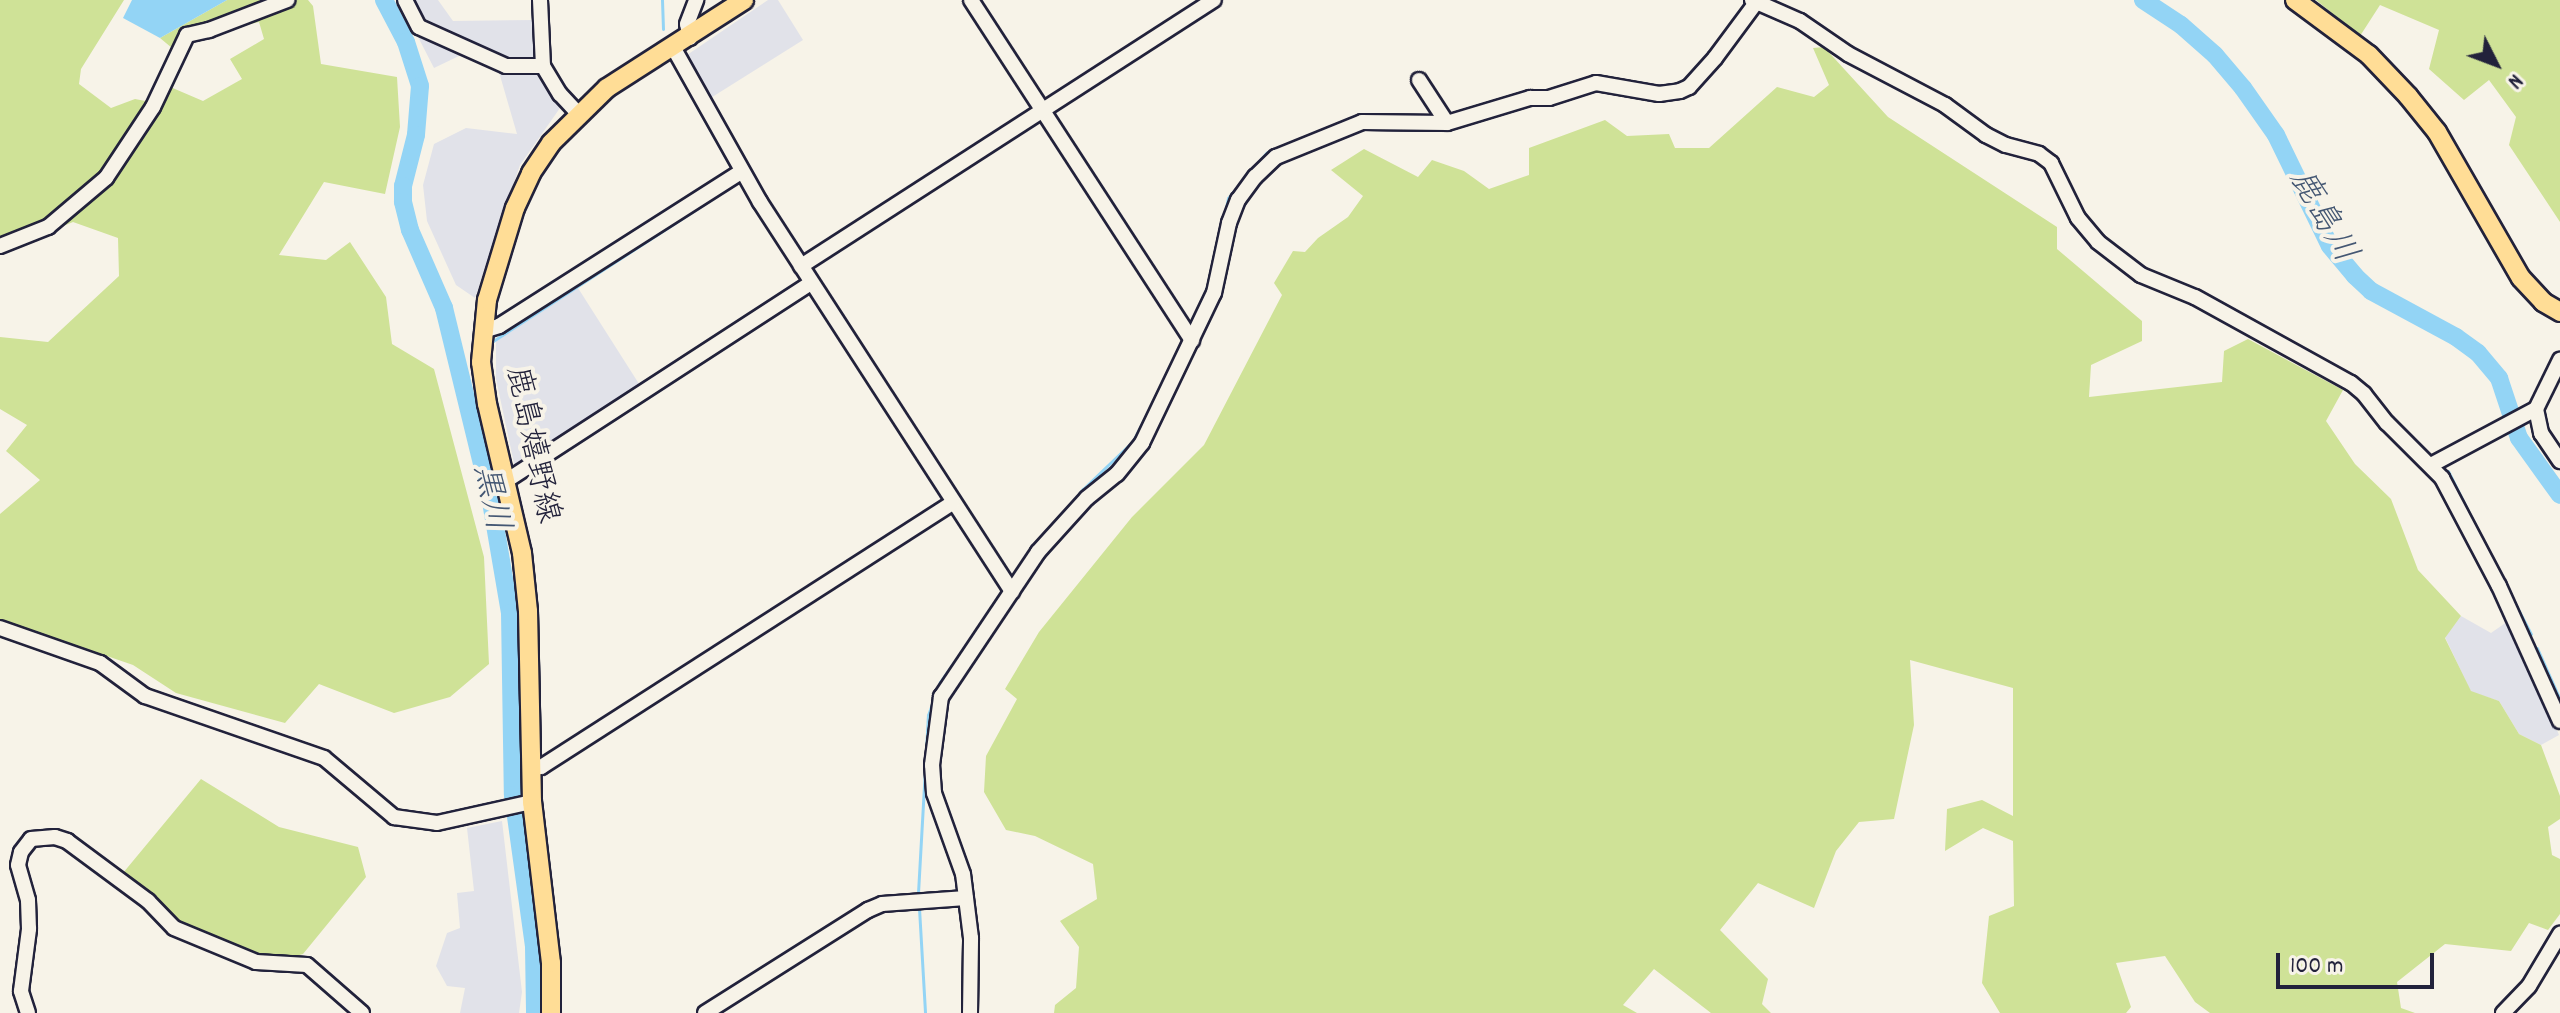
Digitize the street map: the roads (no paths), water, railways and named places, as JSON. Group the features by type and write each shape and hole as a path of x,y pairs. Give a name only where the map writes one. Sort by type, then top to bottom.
{"main road":[{"name":"鹿島嬉野線","path":"551,1013 551,963 532,802 528,611 522,553 487,404 481,362 487,300 515,208 544,153 578,113 607,88 744,0"},
{"path":"2295,0 2369,55 2408,96 2444,143 2521,278 2543,302 2560,312"}],"street":[{"path":"0,246 48,227 106,178 153,107 187,35 209,30 287,0"},
{"path":"405,0 419,27 506,66 543,66"},
{"path":"540,0 543,66 560,94 578,113"},
{"path":"696,0 682,42 742,171 952,503 1012,592"},
{"path":"971,0 1192,340"},
{"path":"801,266 1214,0"},
{"path":"970,1013 971,938 963,874 934,793 935,721 941,697 961,662 1038,552 1087,498 1117,474 1142,443 1214,293 1229,223 1238,200 1276,157 1362,122 1447,123 1530,98 1549,98 1596,83 1659,94 1680,91 1689,87 1715,58 1756,0 1778,9 1848,54 1945,105 1986,135 2006,145 2039,154 2051,163 2078,218 2098,242 2141,275 2195,297 2351,383 2431,465 2453,497 2499,586 2560,721"},
{"path":"1419,80 1447,123"},
{"path":"483,331 499,326 742,171"},
{"path":"506,481 811,283"},
{"path":"2431,465 2534,410 2560,360"},
{"path":"2534,410 2541,433 2560,461"},
{"path":"532,767 541,767 952,503"},
{"path":"0,628 100,663 145,696 324,758 376,805 394,817 437,823 532,802"},
{"path":"28,1013 21,991 29,929 28,900 18,865 21,852 31,839 55,837 67,841 148,901 174,928 256,962 307,965 362,1013"},
{"path":"705,1013 868,910 882,904 966,898"},
{"path":"2503,1013 2529,986 2560,934"}],"water":[{"path":"132,0 227,0 160,38 123,18"}],"waterway":[{"name":"黒川","path":"384,0 406,42 420,86 416,135 403,186 403,202 410,230 444,308 490,496 510,613 513,795 534,947 535,1013"},
{"path":"662,0 663,29"},
{"name":"鹿島川","path":"2143,0 2181,25 2215,55 2243,88 2276,135 2330,246 2355,276 2371,291 2456,337 2478,353 2499,378 2519,438 2560,495"},
{"path":"674,65 730,165"},
{"path":"1224,217 1228,198 1267,152"},
{"path":"493,341 739,181"},
{"path":"1200,306 1210,279"},
{"path":"1060,518 1083,489 1133,441 1174,361"},
{"path":"2448,471 2482,539"},
{"path":"1011,577 1019,567"},
{"path":"2510,594 2531,634"},
{"path":"918,893 928,715 940,682 1001,595"},
{"path":"2537,648 2560,700"},
{"path":"919,908 925,1013"}]}
